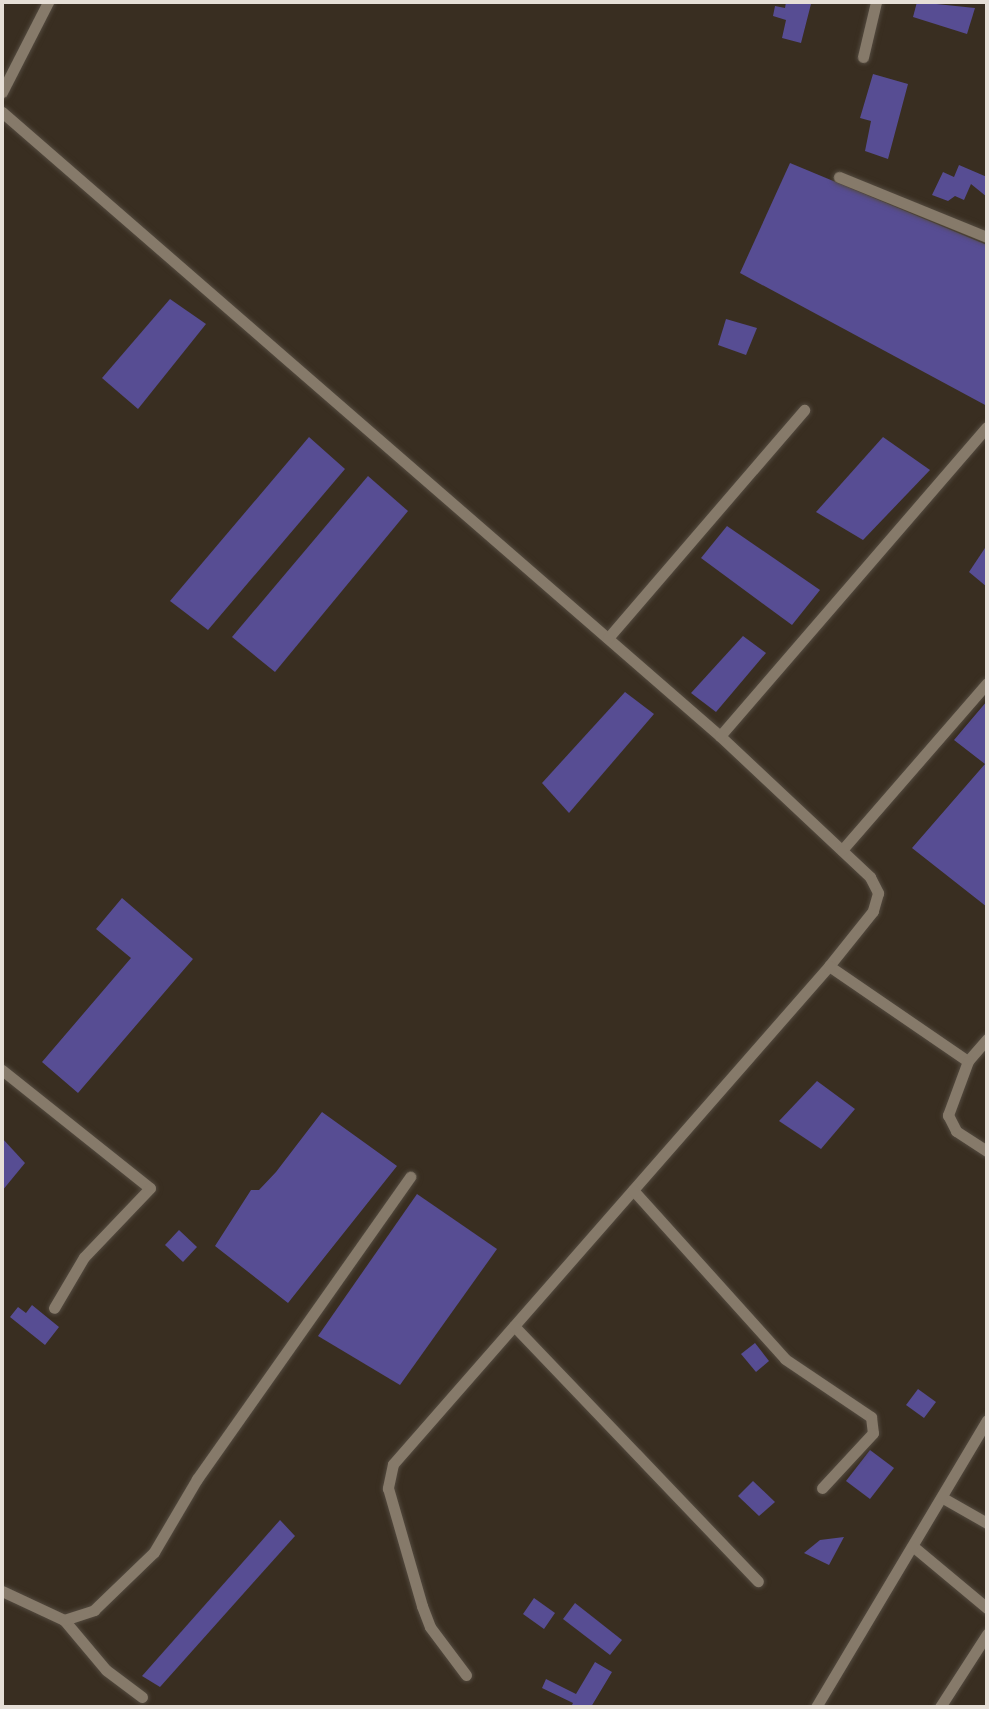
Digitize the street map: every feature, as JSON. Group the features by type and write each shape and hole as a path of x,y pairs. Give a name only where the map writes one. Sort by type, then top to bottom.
{"street":[{"path":"2,92 48,2"},
{"path":"863,57 876,2"},
{"path":"2,112 720,736 870,877 878,901 829,966 394,1462 388,1477 426,1616 466,1675"},
{"path":"839,177 987,237"},
{"path":"608,638 804,410"},
{"path":"720,736 987,427"},
{"path":"842,850 987,683"},
{"path":"829,966 968,1061"},
{"path":"987,1039 968,1061 950,1102 949,1123 987,1151"},
{"path":"2,1070 150,1188 84,1257 54,1308"},
{"path":"64,1620 94,1610 154,1552 197,1479 410,1177"},
{"path":"633,1190 785,1359 871,1417 873,1433 822,1488"},
{"path":"514,1326 758,1581"},
{"path":"818,1706 915,1548 987,1420"},
{"path":"943,1498 987,1523"},
{"path":"915,1548 987,1608"},
{"path":"2,1591 64,1620 106,1670 142,1697"},
{"path":"940,1707 987,1634"}],"building":[{"path":"786,2 811,4 801,43 782,38 786,20 773,16 775,6 785,8"},
{"path":"917,2 975,8 967,34 913,17"},
{"path":"873,74 908,84 888,159 865,151 871,121 860,118"},
{"path":"790,163 987,245 987,406 740,273"},
{"path":"959,165 987,177 987,197 971,184 964,200 955,196 948,201 932,195 943,172 954,177"},
{"path":"170,299 206,324 138,409 102,378"},
{"path":"726,319 757,328 746,355 718,345"},
{"path":"309,437 345,469 208,630 170,601"},
{"path":"883,437 930,470 863,540 816,512"},
{"path":"368,476 408,511 275,672 232,637"},
{"path":"727,526 820,590 792,625 701,558"},
{"path":"987,545 987,587 969,572"},
{"path":"743,636 766,653 716,712 691,693"},
{"path":"625,692 654,714 569,813 542,783"},
{"path":"987,701 987,907 912,848 985,764 954,740"},
{"path":"122,898 193,959 78,1093 42,1062 131,958 96,929"},
{"path":"817,1081 855,1109 821,1149 779,1121"},
{"path":"322,1112 397,1166 288,1303 215,1246 251,1190 259,1190 276,1172"},
{"path":"2,1138 25,1163 2,1191"},
{"path":"417,1194 497,1249 400,1385 318,1336"},
{"path":"179,1230 197,1247 183,1262 165,1245"},
{"path":"32,1305 59,1327 45,1345 10,1317 18,1307 26,1313"},
{"path":"755,1343 769,1361 756,1372 741,1354"},
{"path":"918,1389 936,1402 924,1418 906,1405"},
{"path":"870,1450 894,1468 870,1499 846,1481"},
{"path":"753,1481 775,1502 759,1516 738,1496"},
{"path":"280,1520 295,1536 160,1687 142,1676"},
{"path":"844,1537 829,1565 804,1553 820,1540"},
{"path":"534,1598 555,1613 544,1629 523,1614"},
{"path":"575,1603 622,1640 610,1655 563,1619"},
{"path":"595,1662 612,1672 591,1707 571,1707 573,1703 542,1688 546,1679 576,1694"}]}
